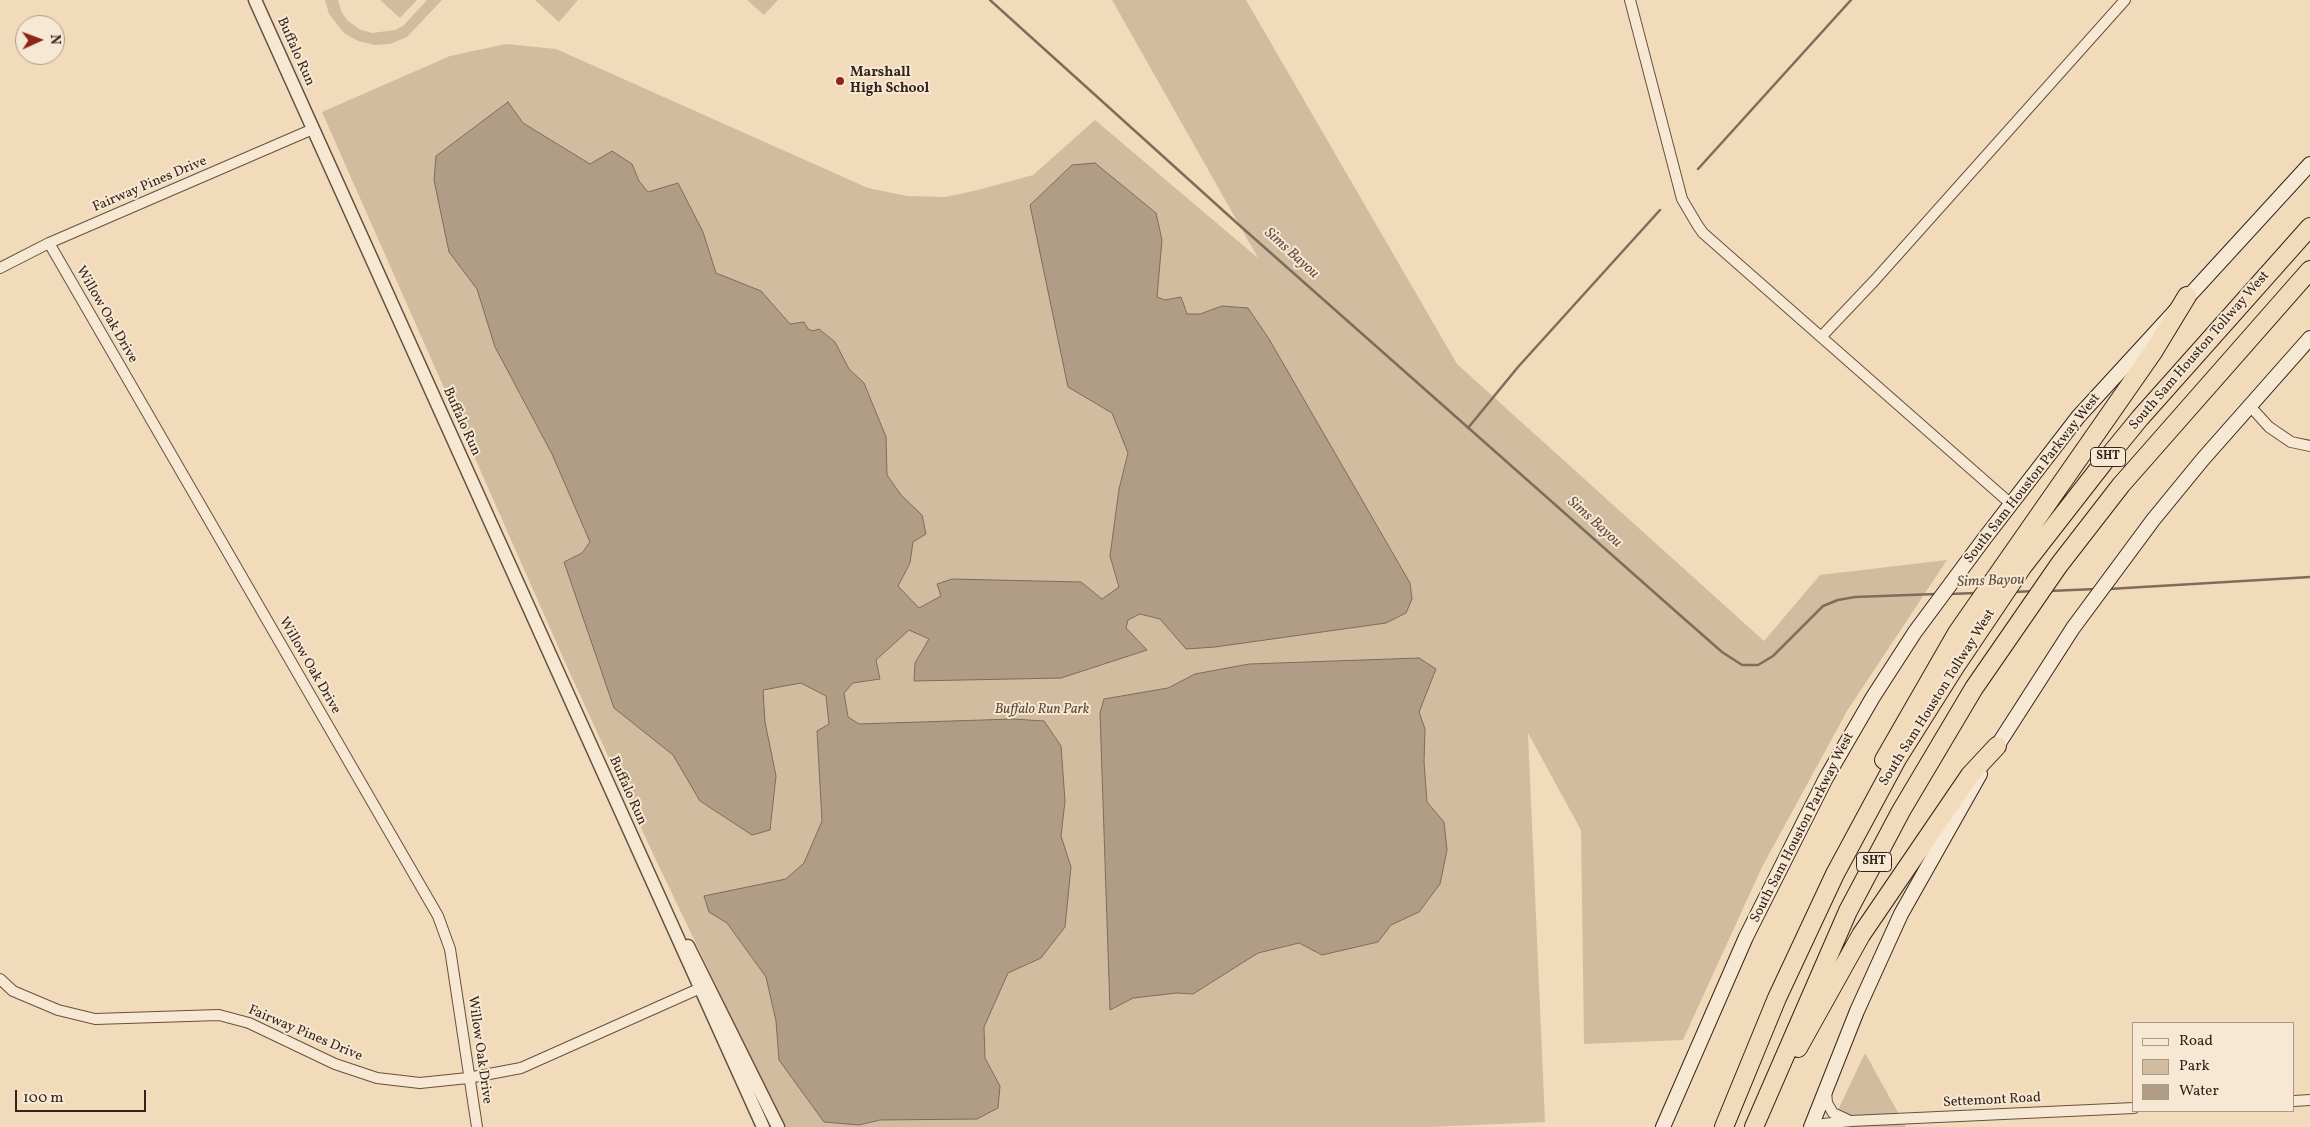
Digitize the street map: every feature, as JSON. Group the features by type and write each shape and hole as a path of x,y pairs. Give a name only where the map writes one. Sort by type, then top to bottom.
{"highway":[{"name":"South Sam Houston Tollway West","path":"1724,1127 1804,937 1897,759 1934,699 1989,615 2024,566 2104,462 2198,352 2310,227"},
{"name":"South Sam Houston Tollway West","path":"1754,1127 1818,976 1848,911 1885,840 1970,696 2059,564 2133,470 2310,270"},
{"path":"1804,937 1880,767 1906,718 1957,632 2152,352 2187,296"},
{"path":"1754,1127 1861,935 1970,776 1997,746"}],"main road":[{"name":"South Sam Houston Parkway West","path":"1663,1127 1746,937 1826,778 1873,697 1915,632 2078,417 2310,164"},
{"path":"1810,1127 1857,1011 1901,914 1943,836 1997,746 2073,628 2123,561 2203,459 2310,338"}],"street":[{"name":"Buffalo Run","path":"255,0 639,856 704,987 778,1127"},
{"path":"1630,0 1682,200 1691,217 1703,233 2011,504"},
{"path":"1822,337 1882,273 2125,0"},
{"name":"Fairway Pines Drive","path":"0,268 49,243 313,130"},
{"name":"Willow Oak Drive","path":"49,243 438,916 450,949 476,1127"},
{"path":"2249,405 2269,427 2283,437 2291,442 2310,446"},
{"name":"Fairway Pines Drive","path":"0,979 13,991 58,1010 95,1019 219,1015 249,1024 335,1064 377,1078 420,1082 468,1078 521,1068 575,1042 704,987"},
{"name":"Buffalo Run","path":"704,987 763,1127"},
{"path":"1826,1090 1827,1103 1833,1114 1851,1121"},
{"path":"2295,1101 2310,1100"},
{"name":"Settemont Road","path":"1817,1127 1823,1124 1851,1121 2132,1108"}],"green space":[{"path":"325,0 338,0 342,13 348,21 359,29 372,33 395,30 403,26 427,0 442,0 407,37 390,44 375,45 358,41 344,33 329,14"},
{"path":"380,0 417,0 400,18"},
{"path":"535,0 578,0 559,22"},
{"path":"747,0 778,0 764,15"},
{"name":"Buffalo Run Park","path":"1112,0 1246,0 1457,364 1764,641 1820,575 1947,560 1847,711 1762,867 1683,1040 1584,1044 1581,830 1528,733 1545,1122 1430,1127 784,1127 654,856 569,671 322,112 450,56 506,44 556,49 868,188 907,196 945,197 1033,175 1095,120 1258,258"},
{"path":"1865,1053 1906,1127 1830,1127"}],"water":[{"path":"508,102 523,123 590,164 612,151 632,164 639,181 648,192 678,183 703,232 716,273 761,291 790,324 804,322 808,329 813,331 819,329 835,342 849,369 864,383 886,437 887,475 901,495 922,515 926,534 913,542 910,563 898,586 919,608 941,596 937,584 952,579 1081,582 1102,599 1119,587 1110,556 1119,489 1128,453 1112,413 1068,387 1030,205 1072,165 1095,163 1156,213 1162,240 1157,297 1165,300 1181,297 1187,314 1200,314 1222,306 1248,308 1269,339 1410,583 1412,599 1406,613 1386,623 1215,647 1186,649 1160,619 1140,614 1128,620 1126,628 1147,650 1061,678 914,681 915,663 929,639 909,630 876,660 880,679 853,683 844,693 848,717 859,724 1013,719 1044,721 1061,746 1065,801 1061,836 1071,867 1065,927 1041,958 1008,973 984,1027 985,1058 1000,1086 998,1108 977,1119 880,1120 859,1125 824,1122 779,1060 776,1021 766,977 727,923 709,912 704,896 786,879 804,863 822,821 817,731 829,724 826,696 801,683 763,690 765,722 776,776 770,830 752,835 700,801 673,755 614,708 564,562 582,553 590,542 552,454 495,347 477,289 449,252 434,180 436,156"},
{"path":"1419,658 1436,669 1419,712 1425,729 1424,762 1427,802 1444,822 1447,850 1440,884 1419,912 1391,925 1378,942 1322,955 1299,943 1258,953 1193,994 1177,993 1133,998 1110,1010 1100,713 1104,699 1168,688 1195,674 1249,664"}],"waterway":[{"name":"Sims Bayou","path":"990,0 1238,224 1681,616 1722,652 1742,665 1758,665 1773,656 1823,606 1838,600 1855,597 1936,594"},
{"path":"1698,169 1851,0"},
{"path":"1468,428 1518,367 1660,210"},
{"name":"Sims Bayou","path":"2109,589 2310,577"},
{"name":"Sims Bayou","path":"2049,591 2096,589"},
{"name":"Sims Bayou","path":"2014,592 2034,591"},
{"name":"Sims Bayou","path":"1949,594 1976,593"}],"place":[{"name":"Marshall High School","path":"840,81"}]}
